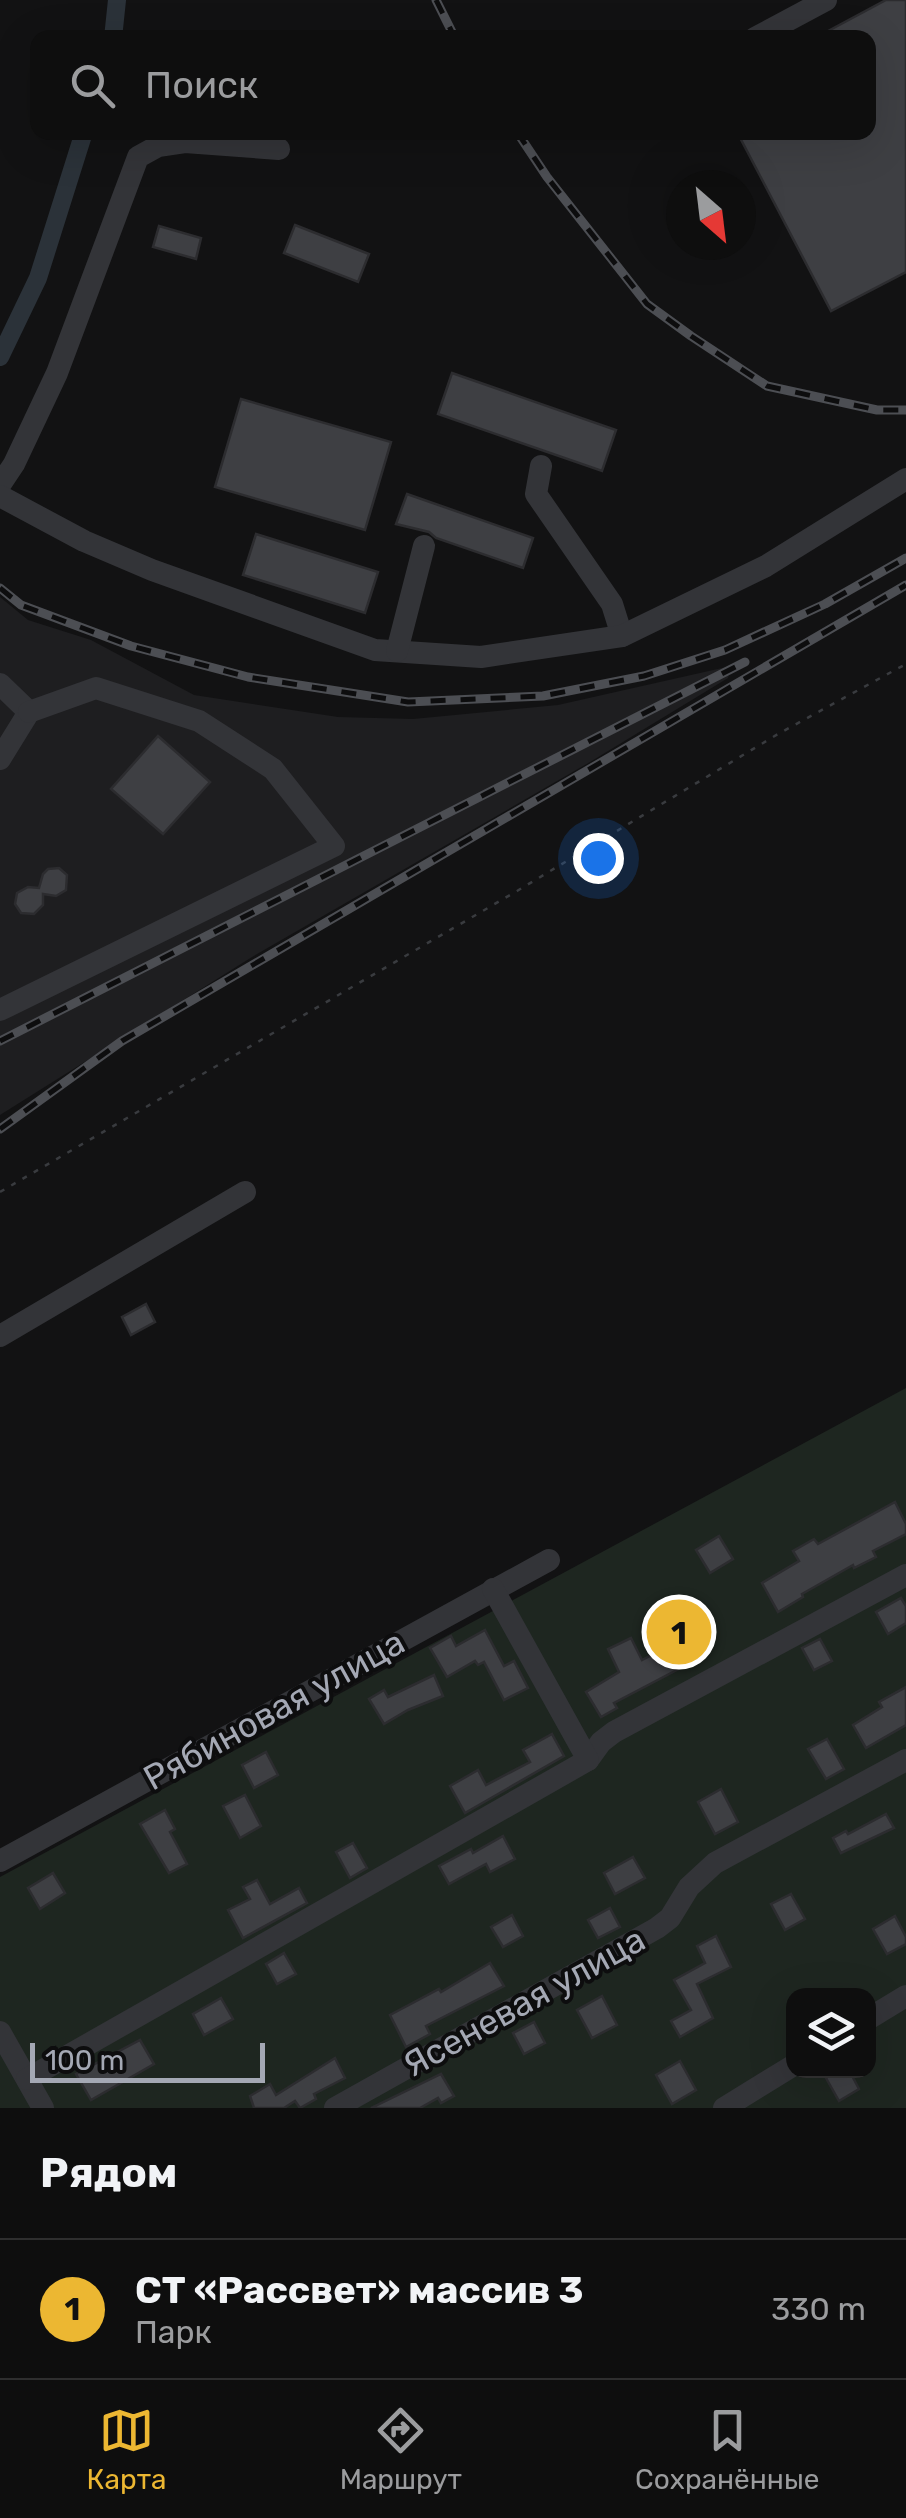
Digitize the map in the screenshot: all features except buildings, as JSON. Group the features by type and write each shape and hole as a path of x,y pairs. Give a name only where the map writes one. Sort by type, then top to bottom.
{"street":[{"path":"770,30 826,0"},
{"path":"0,485 57,373 138,157 158,146 185,142 279,149"},
{"path":"541,466 536,494 612,604 622,636"},
{"path":"0,496 152,570 375,650 481,656 622,636 766,566 906,479"},
{"path":"397,651 424,546"},
{"path":"0,684 28,712"},
{"path":"0,759 28,712 96,688 199,721 274,769 334,846 0,1010"},
{"path":"0,1336 245,1192"},
{"name":"Рябиновая улица","path":"0,1861 549,1560"},
{"path":"27,2079 588,1760 614,1732 906,1576"},
{"path":"493,1590 588,1760"},
{"name":"Ясеневая улица","path":"335,2108 658,1928 670,1918 689,1887 716,1863 906,1760"},
{"path":"876,2014 906,1996"},
{"path":"0,2032 43,2108"},
{"path":"724,2108 786,2070"}],"path":[{"path":"0,1192 778,734 906,664"}],"shaded area":[{"path":"0,597 28,620 91,640 194,695 338,717 413,719 558,705 731,666 728,678 252,957 0,1115"},
{"path":"906,1388 906,2108 0,2108 0,1877"}],"waterway":[{"path":"114,30 117,0"},
{"path":"0,357 38,278 81,140"}],"railway":[{"path":"436,0 451,30"},
{"path":"522,140 647,304 691,336 767,386 877,410 906,410"},
{"path":"0,588 21,605 131,646 248,677 408,702 543,696 644,676 725,650 825,604 906,558"},
{"path":"0,1129 122,1041 906,585"},
{"path":"0,1041 745,662"}],"place":[{"name":"СТ «Рассвет» массив 3","path":"679,1632"}]}
